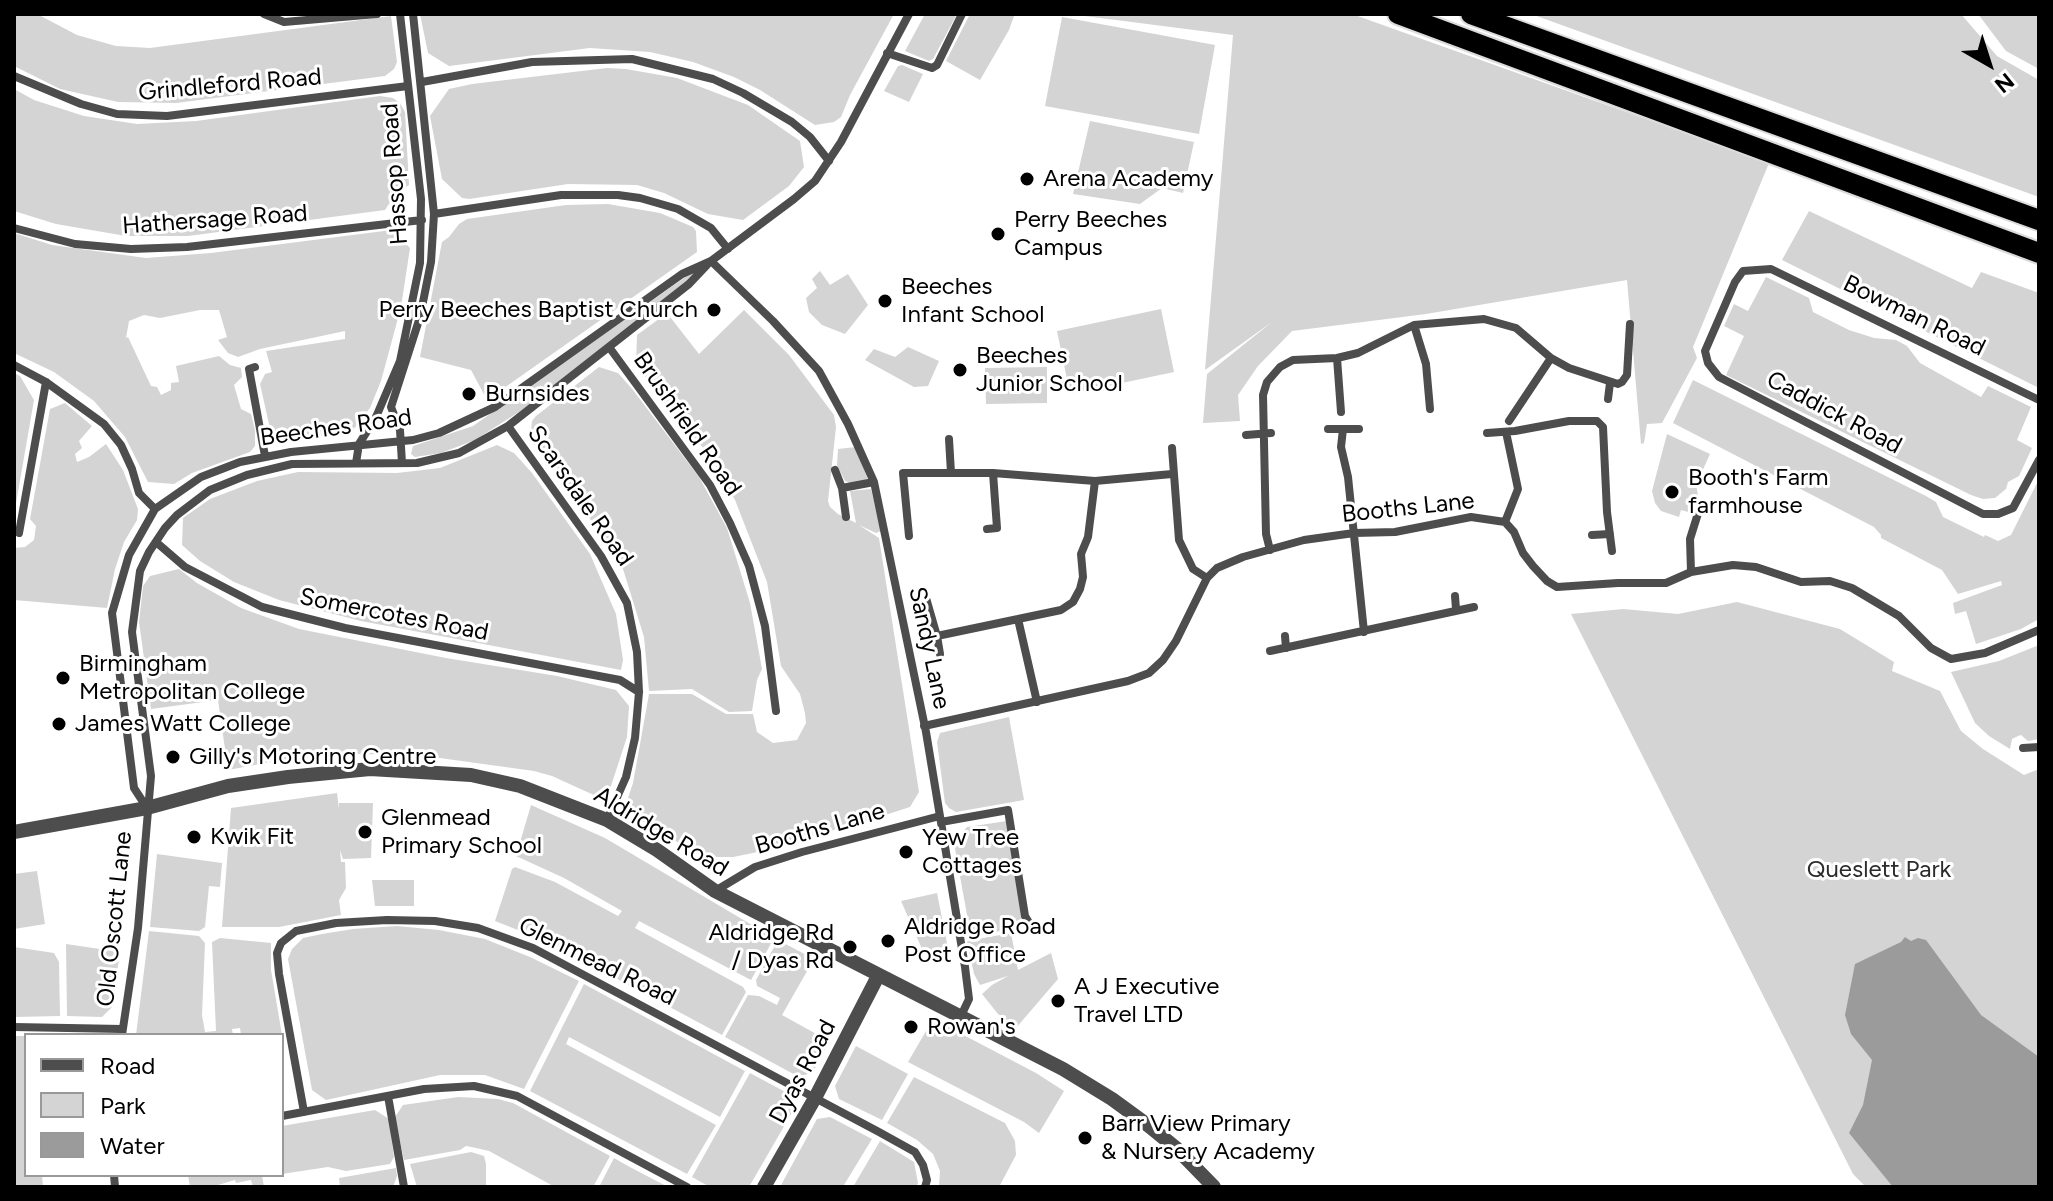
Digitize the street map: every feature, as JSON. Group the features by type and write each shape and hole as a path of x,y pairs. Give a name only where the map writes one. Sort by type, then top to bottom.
{"highway":[{"path":"1398,14 2039,253"},
{"path":"1471,14 2039,220"}],"street":[{"path":"264,14 284,22 377,14"},
{"name":"Hassop Road","path":"356,463 359,444 376,417 400,361 420,263 422,220 400,14"},
{"name":"Hassop Road","path":"402,463 402,441 391,407 420,317 431,262 434,214 413,14"},
{"name":"Beeches Road","path":"147,808 151,776 132,632 140,571 156,542 177,515 210,490 247,475 292,464 417,463 459,453 508,426 815,181 909,14"},
{"path":"887,53 932,68 937,65 962,14"},
{"path":"422,82 532,62 632,59 713,79 743,93 792,122 810,137 829,161"},
{"name":"Grindleford Road","path":"14,76 81,104 117,114 167,116 408,86"},
{"path":"434,214 561,195 618,195 678,209 701,220 728,249"},
{"name":"Hathersage Road","path":"14,228 75,244 131,249 187,247 422,220"},
{"name":"Beeches Road","path":"147,808 134,788 112,613 129,555 155,509 201,477 240,462 265,456 402,441 439,433 495,407 682,274 711,261"},
{"name":"Sandy Lane","path":"711,261 819,371 848,424 874,482 941,819 969,999 960,1018"},
{"name":"Bowman Road","path":"1771,269 2039,400"},
{"name":"Caddick Road","path":"1771,269 1743,271 1735,282 1705,351 1708,363 1719,377 1983,514 1998,514 2013,508 2039,460"},
{"path":"1270,550 1266,534 1267,434 1263,395 1267,382 1280,367 1293,360 1337,358 1358,353 1414,325 1484,319 1509,324 1520,330 1551,358 1610,383 1622,382 1627,375 1630,324"},
{"path":"1414,325 1426,364 1430,409"},
{"name":"Brushfield Road","path":"609,347 693,462 730,523 749,566 765,626 776,711"},
{"path":"1337,358 1341,412"},
{"path":"1509,421 1551,358"},
{"path":"14,365 46,382 104,424 121,445 139,493 155,509"},
{"path":"255,367 249,369 265,456"},
{"path":"19,533 46,382"},
{"path":"1608,399 1610,383"},
{"path":"1487,433 1569,421 1597,421 1603,427 1612,551"},
{"name":"Scarsdale Road","path":"508,426 601,556 627,603 637,652 639,692 635,738 626,777 607,820"},
{"path":"1328,429 1359,429"},
{"path":"1343,429 1341,447 1348,477 1364,632"},
{"path":"1505,522 1518,489 1506,432"},
{"path":"1246,435 1267,434"},
{"path":"949,439 951,473"},
{"path":"924,726 1128,681 1149,673 1176,641 1207,578 1193,569 1179,540 1172,448"},
{"path":"835,470 842,488 846,517"},
{"path":"909,536 903,473 993,473 1095,481 1172,474"},
{"path":"993,473 992,529 1008,527"},
{"path":"937,636 1061,610 1073,602 1083,577 1081,554 1088,537 1095,481"},
{"path":"842,488 874,482"},
{"path":"1691,572 1690,539 1700,507"},
{"name":"Booths Lane","path":"1207,578 1217,568 1230,562 1304,540 1354,533 1395,532 1471,517 1505,522 1533,566 1557,587 1666,583 1691,572 1733,565 1756,567 1801,582 1830,581 1852,588 1899,616 1931,648 1951,659 1985,653 2039,630"},
{"path":"1682,520 1694,523"},
{"path":"1592,535 1610,534"},
{"name":"Somercotes Road","path":"156,542 185,567 262,607 345,628 620,680 639,692"},
{"path":"924,591 940,654"},
{"path":"1455,596 1456,609"},
{"path":"1270,651 1474,607"},
{"path":"1018,619 1037,702"},
{"path":"1285,636 1286,648"},
{"path":"2023,748 2039,747"},
{"name":"Aldridge Road","path":"14,832 147,808 228,786 370,769 471,775 520,786 607,820 715,891 1063,1069 1112,1099 1176,1148 1214,1187"},
{"name":"Old Oscott Lane","path":"122,1032 138,928 147,808"},
{"name":"Booths Lane","path":"715,891 755,867 802,852 941,819 1008,810 1025,916 1030,924"},
{"name":"Glenmead Road","path":"304,1112 279,974 277,953 281,943 296,931 336,923 435,921 478,928 533,948 915,1152 925,1173 925,1187"},
{"name":"Dyas Road","path":"764,1187 815,1098 878,976"},
{"path":"14,1027 122,1032"},
{"path":"284,1116 424,1089 474,1086 517,1096 687,1187"},
{"path":"388,1096 404,1187"}],"green space":[{"path":"14,14 37,14 77,35 116,46 150,48 391,16 397,62 385,76 176,103 118,102 60,89 14,66"},
{"path":"420,14 894,14 841,117 834,122 815,125 734,77 693,62 650,52 590,48 449,66 428,53"},
{"path":"925,14 957,14 933,59 929,61 905,51"},
{"path":"970,14 1014,16 980,80 946,61"},
{"path":"1069,14 1352,14 1769,163 1693,347 1697,358 1662,423 1647,424 1644,443 1641,444 1627,280 1426,314 1292,331 1258,366 1238,395 1240,421 1203,423 1207,374 1272,322 1205,370 1233,35"},
{"path":"1531,14 1961,14 1997,56 2039,80 2039,197"},
{"path":"1978,14 2039,14 2039,69 2006,51"},
{"path":"1062,17 1215,45 1199,134 1045,106"},
{"path":"898,66 923,74 909,102 884,91"},
{"path":"607,68 677,78 748,105 800,141 804,167 789,186 743,220 708,214 664,193 637,185 568,184 469,199 462,198 442,179 430,116 449,89"},
{"path":"14,89 34,100 84,116 137,124 196,121 380,96 393,98 405,112 409,185 396,193 385,210 188,236 126,236 56,224 14,211"},
{"path":"1090,121 1194,142 1183,193 1162,188 1140,204 1073,194"},
{"path":"608,204 660,213 693,227 697,252 487,400 471,370 420,357 442,242 459,224 467,219 566,205"},
{"path":"1809,211 1972,288 1981,272 2039,293 2039,388 1782,260"},
{"path":"392,230 410,248 401,307 381,381 370,408 349,435 317,436 284,442 271,433 260,384 265,374 272,372 266,351 345,339 345,331 260,349 238,357 228,353 218,340 227,337 219,310 200,310 160,318 144,315 129,321 126,338 151,386 157,387 161,395 171,390 171,383 179,382 176,366 219,356 230,365 241,368 242,377 234,385 241,409 251,414 255,446 250,452 192,473 174,484 148,482 125,437 94,401 54,372 14,353 14,233 52,245 146,258"},
{"path":"694,271 695,275 522,410 475,440 441,453 415,457 411,454 413,446 473,426"},
{"path":"820,271 830,285 848,274 868,305 845,334 822,325 809,312 806,298 817,288 812,279"},
{"path":"1766,277 1809,298 1813,312 1849,330 1874,338 1896,340 1907,346 1920,363 1981,397 1988,386 2031,407 2017,440 2032,448 2019,476 2008,482 2006,489 1995,498 1983,499 1971,495 1726,375 1744,336 1724,326 1734,304 1748,311"},
{"path":"1161,309 1174,372 1070,394 1057,331"},
{"path":"744,310 789,355 834,415 836,427 828,501 830,507 856,523 850,491 871,489 881,531 876,533 859,525 879,538 919,792 910,807 879,817 753,853 710,857 696,853 635,817 627,801 649,694 692,694 726,714 753,714 757,732 773,743 797,740 806,723 805,713 800,694 781,666 767,582 735,500 712,459 636,365 637,335 667,313 699,354"},
{"path":"908,347 939,361 928,386 914,387 865,360 874,349 895,357"},
{"path":"599,367 618,373 633,390 699,477 727,528 750,603 762,669 752,711 729,712 692,689 649,691 644,637 623,569 609,544 530,439 532,421 536,416"},
{"path":"1047,367 1047,403 986,404 985,368"},
{"path":"14,373 20,376 34,400 14,515"},
{"path":"1693,380 1926,496 1936,502 1943,517 1984,537 1998,541 2011,535 2039,479 2039,619 2021,629 1976,644 1966,611 1955,614 1953,603 2002,585 2001,581 1958,594 1942,570 1881,538 1874,527 1673,423"},
{"path":"65,403 92,426 79,441 82,448 75,454 77,462 106,444 123,470 138,509 137,520 124,542 115,569 107,608 14,600 14,548 25,547 34,540 36,526 30,519 50,409"},
{"path":"1667,434 1710,454 1696,485 1698,495 1688,512 1681,510 1679,517 1661,511 1652,491"},
{"path":"497,445 514,453 532,473 590,554 616,614 623,660 621,670 361,621 279,600 234,582 200,561 182,545 183,518 210,499 257,481 298,472 397,473 440,468"},
{"path":"856,447 868,480 852,484 845,481 837,465 838,449"},
{"path":"179,569 241,608 299,629 557,676 616,690 629,706 627,737 610,789 596,796 534,771 418,755 359,754 292,758 228,770 218,700 151,709 139,622 143,586 150,576"},
{"name":"Queslett Park","path":"1737,602 1840,629 1894,662 1892,671 1940,691 1961,731 1983,749 2024,775 2039,769 2039,1187 1866,1187 1853,1174 1571,614 1623,609 1678,614"},
{"path":"2039,645 2039,739 2028,741 2018,736 2012,739 2010,749 1975,723 1951,672 1999,661"},
{"path":"1009,717 1024,800 956,812 949,808 945,803 937,742 940,733"},
{"path":"337,793 339,809 339,803 373,803 371,858 343,859 340,850 341,862 345,862 346,888 339,900 341,915 279,927 222,927 231,808"},
{"path":"531,805 605,838 774,938 751,980 639,921 635,928 743,987 746,992 722,1035 548,942 495,921 515,867 555,882 618,916 622,911 564,878 516,856"},
{"path":"1007,821 1024,926 971,937 954,843 967,827"},
{"path":"157,854 222,863 220,887 209,886 205,927 199,931 150,927"},
{"path":"37,871 45,924 14,929 14,874"},
{"path":"372,880 414,880 414,906 375,906"},
{"path":"937,893 948,948 927,952 922,949 901,901"},
{"path":"397,926 485,939 579,981 524,1089 485,1075 440,1075 326,1100 312,1090 288,959 292,949 303,938 353,929"},
{"path":"149,931 199,936 205,943 202,1015 205,1032 216,1031 212,942 220,938 271,943 271,970 282,1033 241,1033 240,1028 232,1029 233,1033 136,1033"},
{"path":"1011,933 1018,970 1051,953 1058,979 1016,1028 998,1014 982,994 1008,976 980,985 974,974 967,941"},
{"path":"778,940 814,959 782,1015 829,1041 813,1072 799,1077 725,1037 748,995 759,996 777,1005 780,998 757,986 756,980"},
{"path":"66,944 120,952 112,1007 102,1017 67,1016"},
{"path":"14,947 54,953 59,962 60,1016 14,1017"},
{"path":"584,984 745,1071 720,1117 569,1037 566,1044 716,1125 687,1174 530,1091"},
{"path":"933,1019 1064,1091 1039,1133 1024,1122 908,1062"},
{"path":"14,1036 24,1036 24,1177 42,1177 43,1187 14,1187"},
{"path":"856,1046 908,1074 882,1120 839,1099 835,1086"},
{"path":"750,1073 791,1095 794,1109 749,1187 710,1187 692,1177"},
{"path":"914,1077 1005,1123 1015,1141 1016,1155 999,1187 939,1187 940,1171 933,1154 917,1140 887,1123"},
{"path":"458,1097 513,1103 610,1156 593,1187 555,1187 489,1151 466,1146 460,1150 404,1160 395,1117 403,1105"},
{"path":"375,1110 389,1119 394,1157 390,1164 346,1171 328,1167 284,1174 284,1126"},
{"path":"830,1117 872,1139 844,1185 780,1187 817,1119"},
{"path":"880,1141 914,1162 916,1187 853,1187"},
{"path":"471,1152 484,1156 486,1187 417,1187 410,1164"},
{"path":"614,1158 628,1166 668,1187 599,1187"},
{"path":"396,1168 393,1187 340,1187 339,1178"},
{"path":"188,1177 262,1177 264,1187 253,1187 251,1180 236,1183 235,1180 211,1187 190,1187"}],"water":[{"path":"1905,937 1911,941 1918,938 1926,940 1981,1015 2039,1057 2039,1187 1893,1187 1849,1133 1863,1105 1872,1060 1851,1034 1845,1015 1855,964 1901,942"}],"place":[{"name":"Arena Academy","path":"1027,179"},
{"name":"Perry Beeches Campus","path":"998,234"},
{"name":"Beeches Infant School","path":"885,301"},
{"name":"Perry Beeches Baptist Church","path":"714,310"},
{"name":"Beeches Junior School","path":"960,370"},
{"name":"Burnsides","path":"469,394"},
{"name":"Booth's Farm farmhouse","path":"1672,492"},
{"name":"Birmingham Metropolitan College","path":"63,678"},
{"name":"James Watt College","path":"59,724"},
{"name":"Gilly's Motoring Centre","path":"173,757"},
{"name":"Glenmead Primary School","path":"365,832"},
{"name":"Kwik Fit","path":"194,837"},
{"name":"Yew Tree Cottages","path":"906,852"},
{"name":"Aldridge Road Post Office","path":"888,941"},
{"name":"Aldridge Rd / Dyas Rd","path":"850,947"},
{"name":"A J Executive Travel LTD","path":"1058,1001"},
{"name":"Rowan's","path":"911,1027"},
{"name":"Barr View Primary & Nursery Academy","path":"1085,1138"}]}
